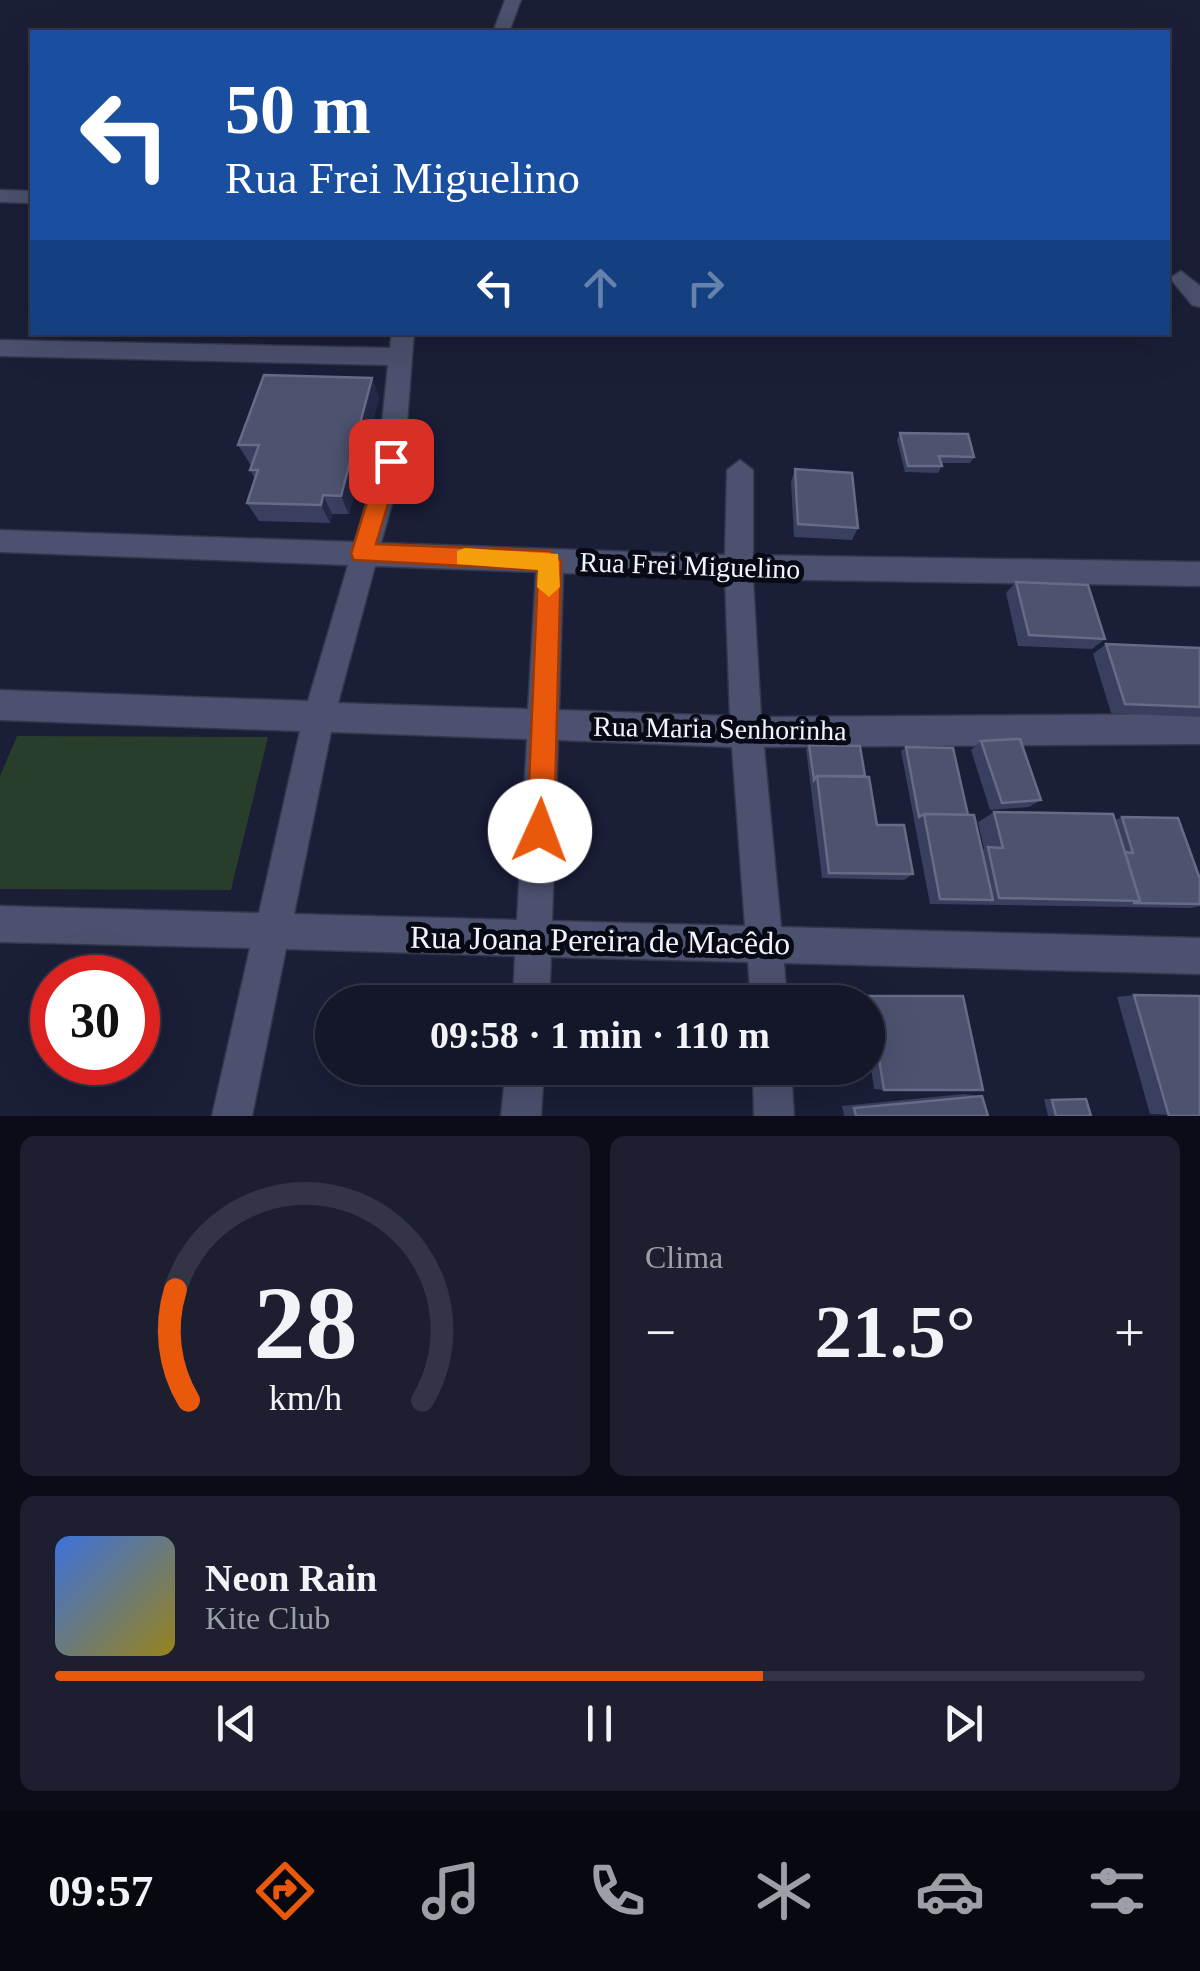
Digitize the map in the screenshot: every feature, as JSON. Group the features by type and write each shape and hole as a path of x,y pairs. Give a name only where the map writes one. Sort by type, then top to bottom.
{"street":[{"path":"502,30 513,0"},
{"path":"0,196 30,197"},
{"path":"1181,278 1200,300"},
{"path":"0,348 402,345 391,461 318,716 232,1116"},
{"path":"740,470 744,732 768,985"},
{"name":"Rua Frei Miguelino","path":"0,541 739,567 1200,574"},
{"path":"533,985 550,561"},
{"name":"Rua Maria Senhorinha","path":"0,705 744,732 1200,729"},
{"name":"Rua Joana Pereira de Macêdo","path":"0,924 1200,956"},
{"path":"520,1116 523,1085"},
{"path":"773,1085 774,1116"}],"green space":[{"path":"17,736 268,737 231,890 0,889 0,776"}],"building":[{"path":"264,375 372,378 341,496 323,495 321,505 247,503 258,470 250,470 259,445 238,445"},
{"path":"900,433 968,434 974,457 939,456 942,466 908,466"},
{"path":"795,469 852,473 858,528 798,524"},
{"path":"1016,582 1088,585 1105,639 1029,635"},
{"path":"1106,644 1200,648 1200,707 1125,704"},
{"path":"1020,739 1041,800 1002,803 981,741"},
{"path":"809,745 860,746 865,776 817,776 814,780"},
{"path":"906,747 953,748 968,815 919,817"},
{"path":"817,776 869,777 877,825 904,825 913,874 829,873"},
{"path":"994,812 1113,814 1140,901 999,898 988,847 1003,848"},
{"path":"924,814 974,815 993,900 940,899"},
{"path":"1122,817 1178,818 1200,879 1200,904 1133,903 1140,901 1125,852 1133,853"},
{"path":"1134,995 1200,996 1200,1116 1169,1116"},
{"path":"885,996 963,996 983,1090 884,1090"},
{"path":"982,1096 988,1116 856,1116 854,1108"},
{"path":"1086,1099 1091,1116 1056,1116 1052,1100"}],"slow traffic":[{"path":"465,558 550,561 549,587"}],"route":[{"path":"391,461 362,554 550,561 540,831"}]}
